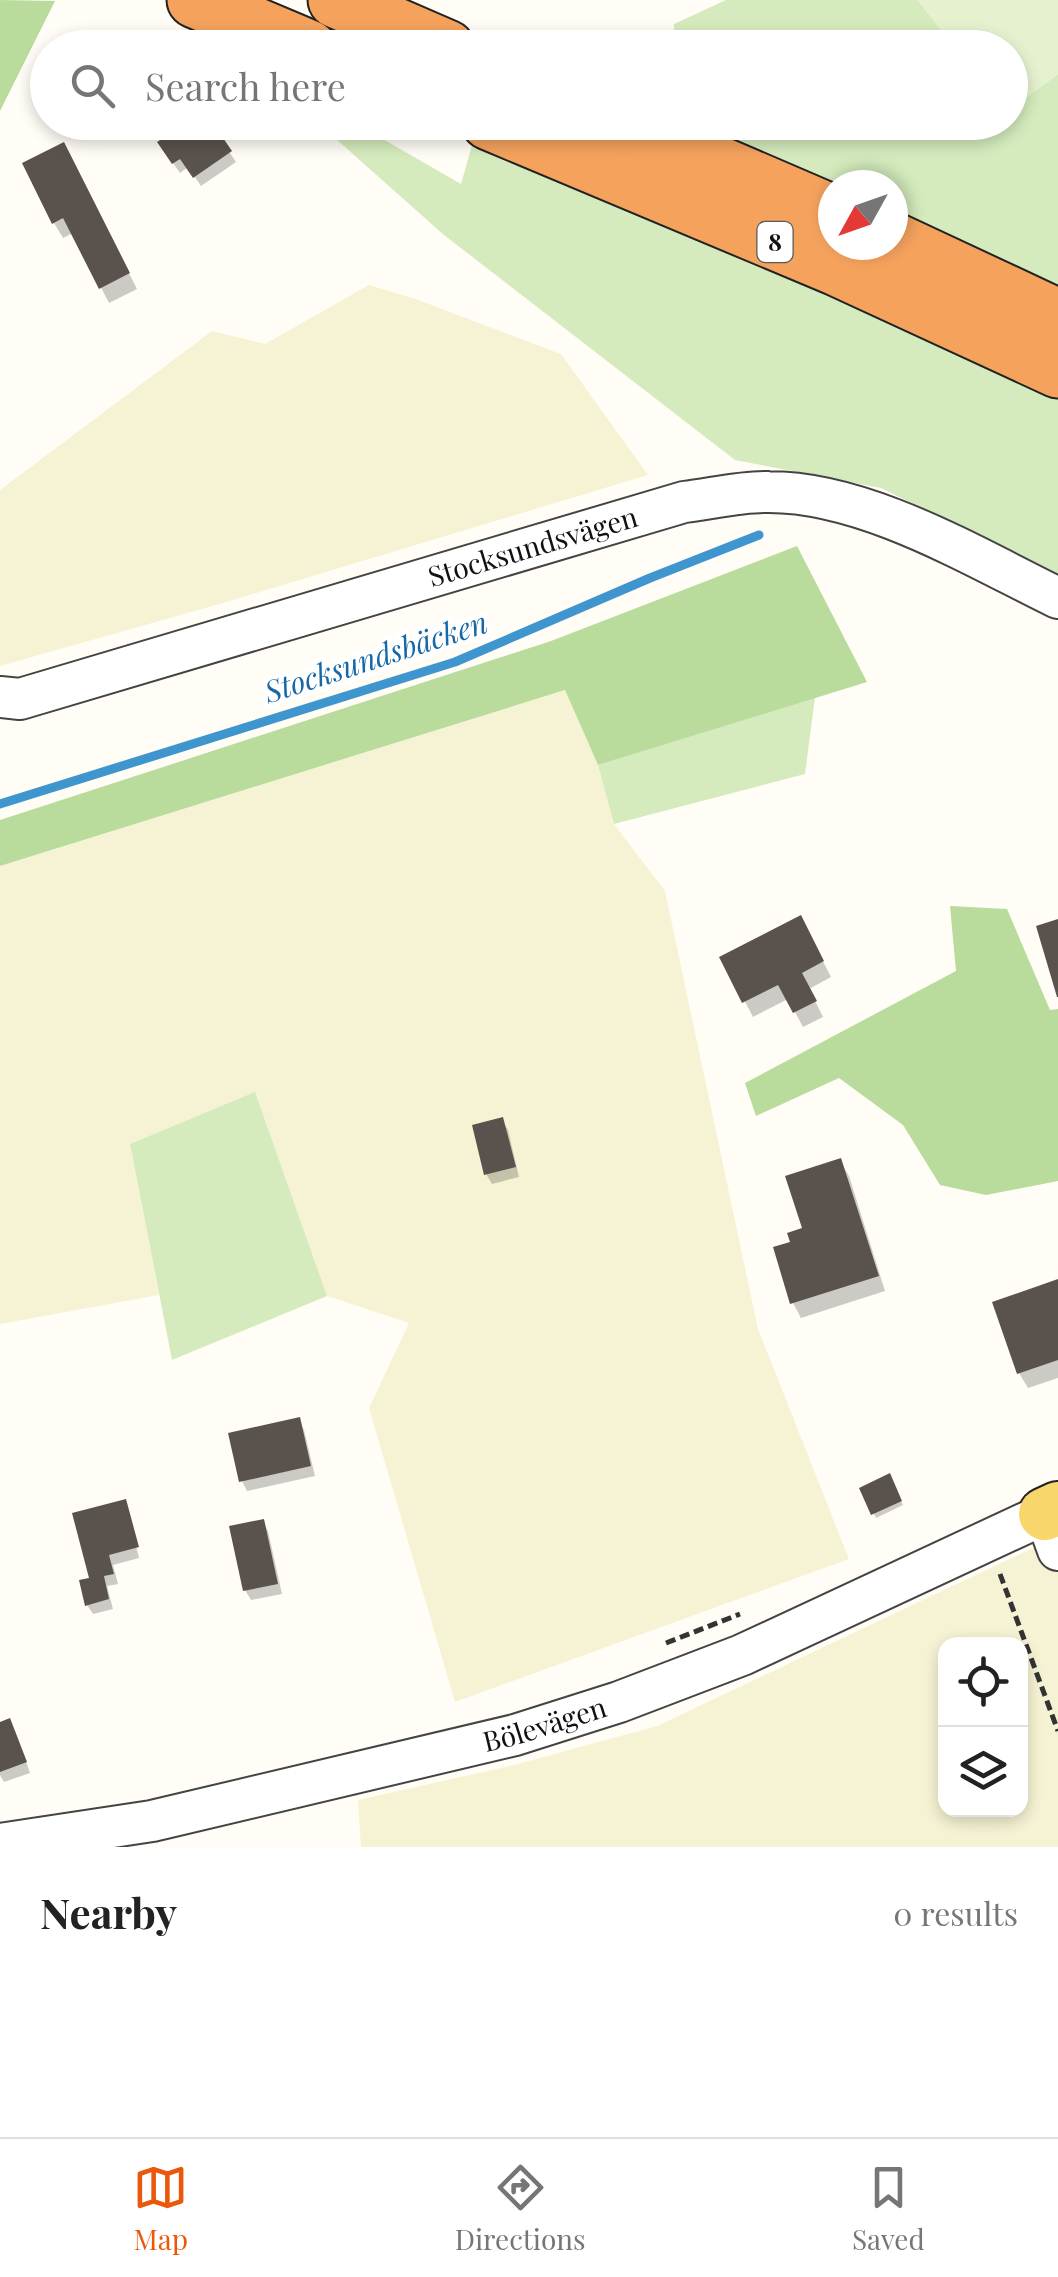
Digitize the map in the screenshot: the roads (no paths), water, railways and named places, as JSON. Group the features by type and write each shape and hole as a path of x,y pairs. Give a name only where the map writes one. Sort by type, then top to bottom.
{"highway":[{"path":"195,0 266,30"},
{"path":"336,0 405,30"},
{"name":"8","path":"532,140 838,268 1058,370"},
{"name":"8","path":"664,140 818,207"},
{"path":"908,247 1058,316"}],"street":[{"name":"Stocksundsvägen","path":"0,698 20,699 684,502 769,492 828,500 890,518 1058,598"},
{"name":"Bölevägen","path":"0,1844 152,1820 515,1735 619,1702 742,1655 987,1540 1054,1524"}],"waterway":[{"name":"Stocksundsbäcken","path":"0,804 455,662 759,535"}]}
